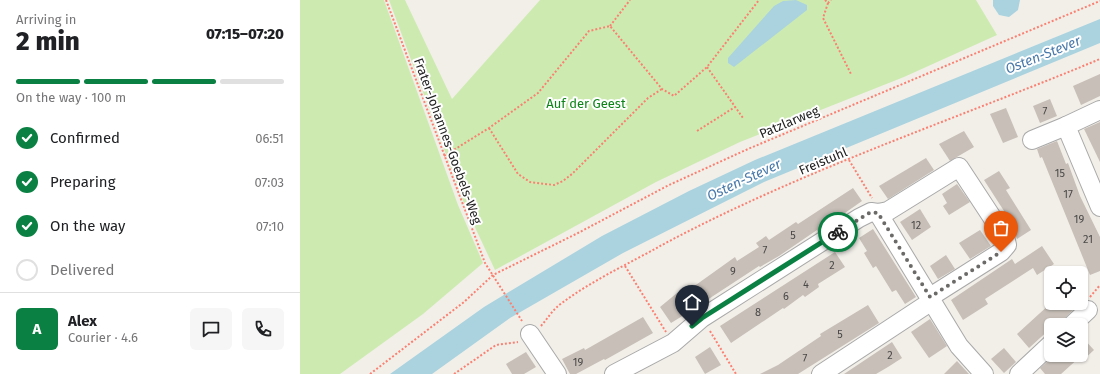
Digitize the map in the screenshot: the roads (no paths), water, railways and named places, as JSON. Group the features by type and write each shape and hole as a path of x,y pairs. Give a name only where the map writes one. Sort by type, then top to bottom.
{"street":[{"path":"1032,140 1100,110"},
{"path":"1066,126 1100,207"},
{"path":"614,374 673,343 702,318 859,218 871,212 878,213 888,211 959,167 1005,236 1007,244 1001,252 821,374"},
{"path":"878,213 959,346 984,374"},
{"path":"1079,318 1088,310"},
{"path":"527,330 557,374"},
{"path":"1019,374 1044,351"}],"water":[{"path":"796,0 807,5 807,10 734,67 728,63 728,58 774,6 783,1"},
{"path":"993,0 1020,0 1018,10 1009,17 999,15 993,6"},
{"name":"Osten-Stever","path":"1100,19 1100,43 764,182 623,253 510,318 432,374 390,374 484,307 602,236 689,191 755,160"}],"park label":[{"name":"Auf der Geest","path":"586,103"}]}
